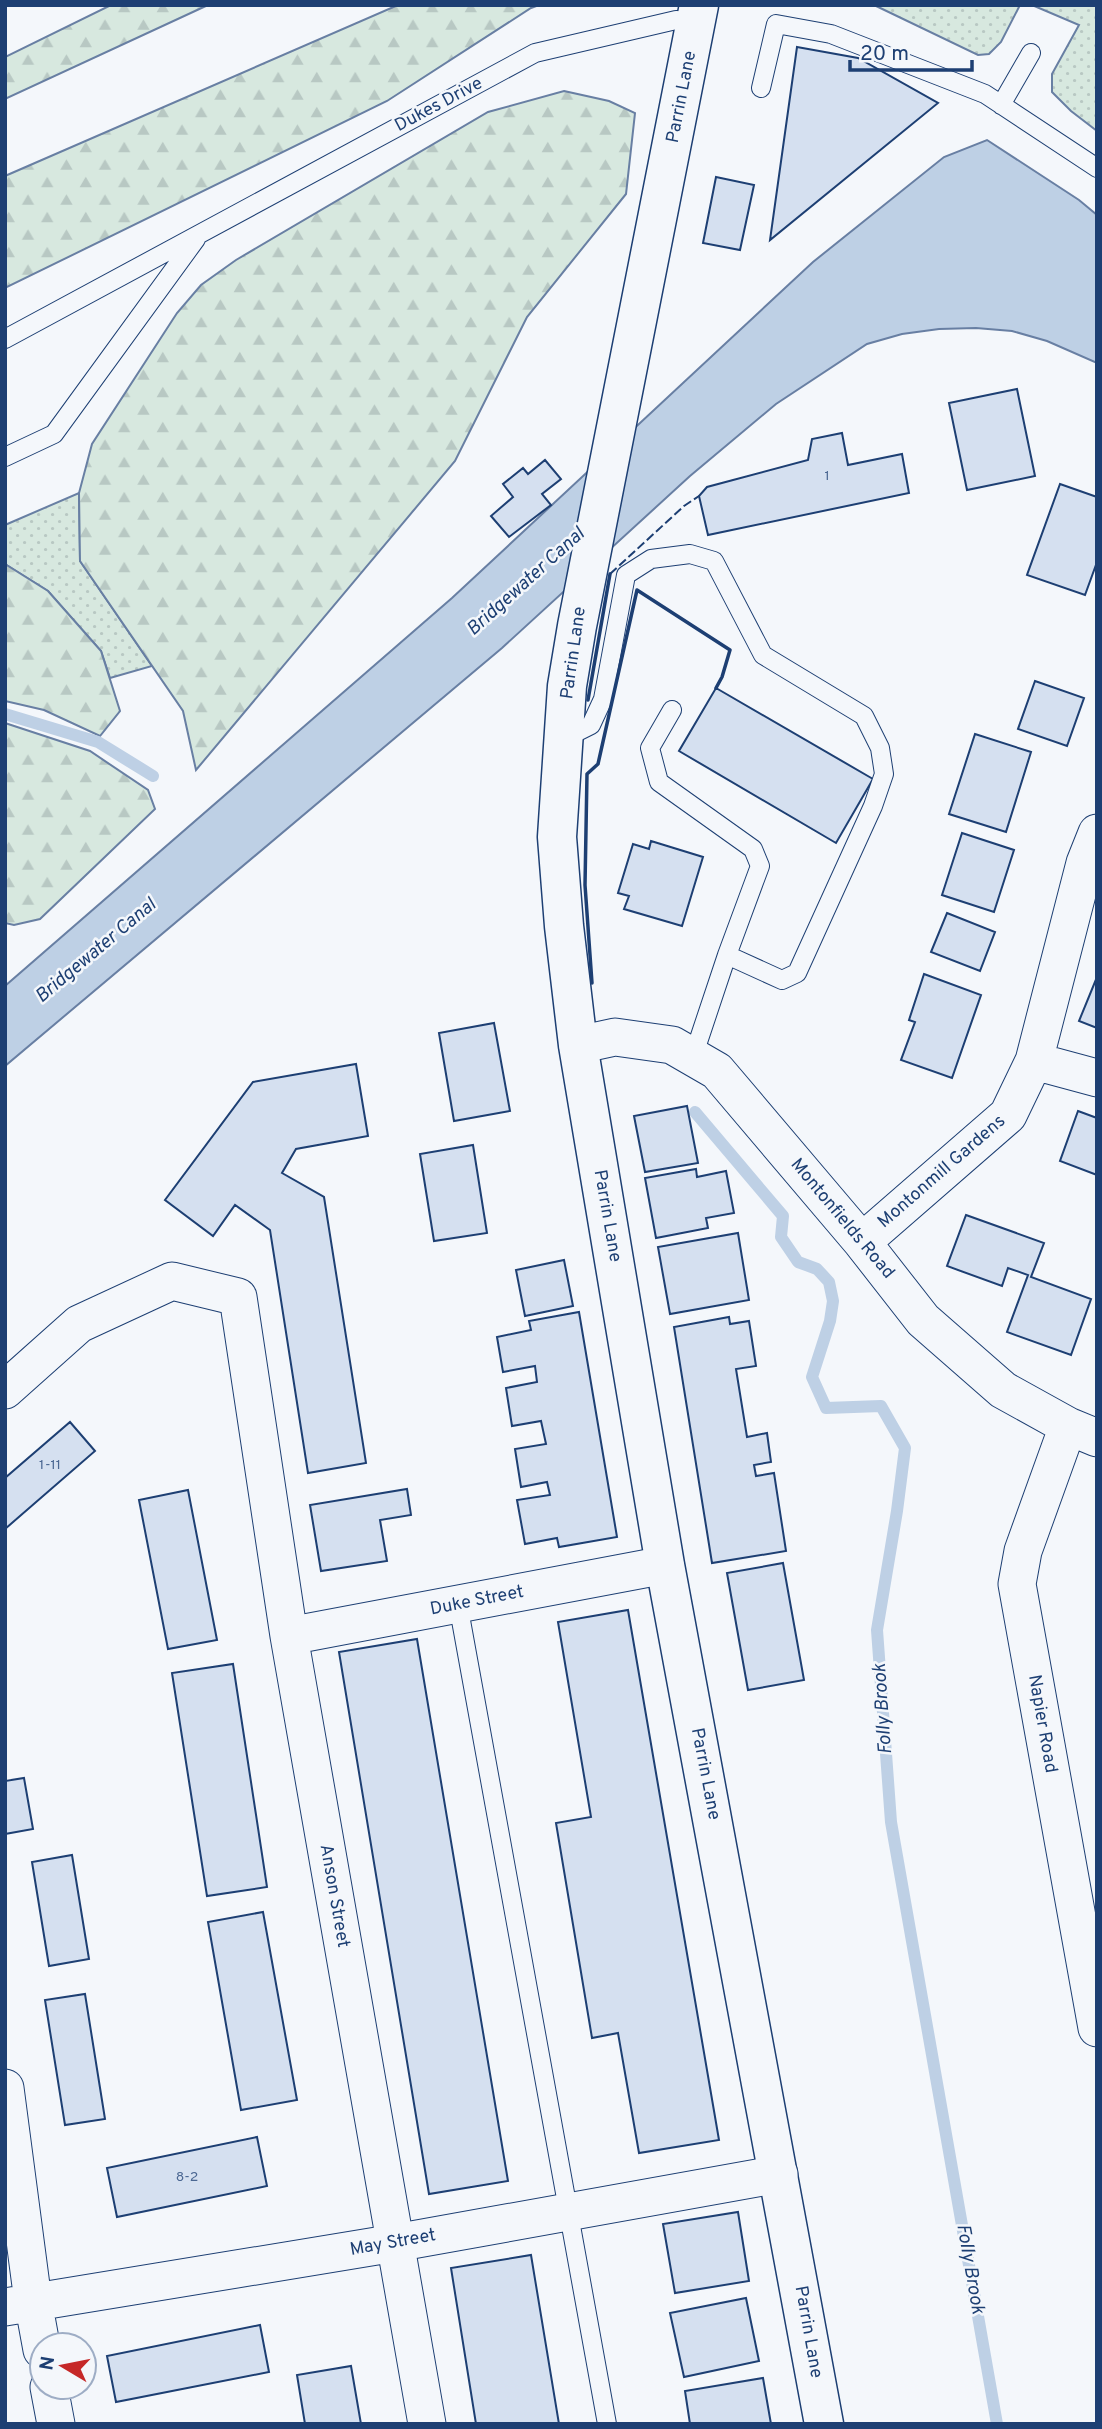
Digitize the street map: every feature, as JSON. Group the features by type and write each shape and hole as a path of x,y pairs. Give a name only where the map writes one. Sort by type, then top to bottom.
{"main road":[{"name":"Parrin Lane","path":"698,14 577,626 567,686 557,837 578,1043 665,1565 824,2424"}],"street":[{"name":"Montonmill Gardens","path":"862,1242 1008,1115 1034,1061 1085,863 1097,833"},
{"name":"Montonfields Road","path":"578,1043 615,1037 672,1045 717,1071 862,1242 923,1320 1003,1390 1082,1432"},
{"path":"1034,1061 1097,1078"},
{"name":"Anson Street","path":"5,1390 79,1324 172,1281 238,1297 289,1636 427,2424"},
{"name":"Napier Road","path":"1082,1432 1023,1550 1017,1584 1090,1950 1097,2028"},
{"name":"Duke Street","path":"289,1636 665,1565"},
{"path":"5,2088 19,2304 32,2331"},
{"name":"May Street","path":"19,2304 394,2243 779,2174"},
{"path":"51,2401 55,2424"}],"lane":[{"name":"Dukes Drive","path":"5,339 535,53 698,14"},
{"path":"761,88 776,24 831,34 985,94 1097,168"},
{"path":"1001,105 1031,53"},
{"name":"Dukes Drive","path":"5,457 54,434 198,236"},
{"path":"564,740 591,725 603,699 626,575 651,559 690,554 714,561 762,655 864,716 880,748 884,774 873,806 797,973 782,980 727,955"},
{"path":"672,710 650,748 659,782 753,849 760,866 693,1057"},
{"path":"458,1604 607,2424"}],"green space":[{"path":"111,5 208,5 5,99 5,57"},
{"path":"398,5 539,5 387,101 5,288 5,176"},
{"path":"874,5 1020,5 1001,42 989,54 978,55"},
{"path":"1032,5 1097,5 1097,131 1052,92 1052,74 1079,25"},
{"path":"564,91 609,101 635,113 626,194 527,317 455,461 196,770 183,711 80,561 79,493 92,444 177,313 201,285 236,260 488,112"},
{"path":"79,493 80,561 152,666 110,678 101,651 48,591 5,564 5,525"},
{"path":"5,564 48,591 101,651 120,711 100,736 44,710 5,701"},
{"path":"5,723 90,751 148,790 155,809 40,919 14,925 5,923"}],"water":[{"name":"Bridgewater Canal","path":"987,140 1079,200 1097,215 1097,363 1047,341 1012,331 976,328 902,334 867,344 776,404 690,476 502,648 5,1066 5,986 452,598 813,262 944,157"}],"building":[{"path":"797,47 858,58 938,103 770,240"},
{"path":"716,177 754,185 740,250 703,243"},
{"path":"1017,389 1035,476 967,490 949,403"},
{"path":"842,433 848,465 902,454 909,493 708,535 699,496 707,487 808,460 812,439"},
{"path":"545,460 561,479 542,494 551,505 509,537 491,516 513,497 503,484 523,468 528,474"},
{"path":"1060,484 1097,497 1097,562 1085,595 1027,575"},
{"path":"1035,681 1084,698 1067,746 1018,729"},
{"path":"716,688 873,779 836,843 679,751"},
{"path":"975,734 1031,752 1006,832 949,814"},
{"path":"962,833 1014,850 994,912 942,895"},
{"path":"651,841 703,857 682,926 624,909 629,896 618,893 633,844 649,849"},
{"path":"947,913 995,932 980,971 931,952"},
{"path":"924,974 981,995 952,1078 901,1060 915,1022 909,1020"},
{"path":"1097,977 1097,1028 1079,1021"},
{"path":"494,1023 510,1111 454,1121 439,1033"},
{"path":"356,1064 368,1136 296,1149 282,1173 324,1197 366,1463 308,1473 270,1230 235,1205 213,1236 165,1200 253,1082"},
{"path":"687,1106 698,1163 645,1172 634,1116"},
{"path":"1078,1111 1097,1118 1097,1175 1060,1161"},
{"path":"473,1145 487,1233 434,1241 420,1154"},
{"path":"696,1169 697,1177 726,1171 734,1213 706,1218 708,1228 656,1238 645,1178"},
{"path":"966,1215 1044,1243 1031,1277 1091,1299 1071,1355 1007,1332 1028,1275 1008,1268 1002,1286 947,1266"},
{"path":"738,1233 749,1300 670,1314 658,1247"},
{"path":"564,1260 573,1306 525,1316 516,1270"},
{"path":"579,1312 617,1537 559,1547 557,1538 525,1544 517,1500 550,1495 547,1482 521,1487 515,1449 546,1444 541,1421 512,1426 506,1388 537,1382 535,1366 503,1372 497,1337 531,1330 529,1321"},
{"path":"729,1317 730,1324 749,1321 756,1366 736,1369 747,1437 767,1433 771,1462 754,1465 756,1476 774,1473 786,1551 712,1563 674,1327"},
{"path":"70,1422 95,1451 5,1529 5,1478"},
{"path":"407,1489 411,1515 380,1520 387,1561 321,1571 310,1505"},
{"path":"188,1490 217,1640 168,1649 139,1500"},
{"path":"783,1563 804,1680 748,1690 727,1573"},
{"path":"628,1610 719,2140 639,2153 618,2033 592,2038 556,1823 591,1817 558,1622"},
{"path":"417,1639 508,2181 429,2194 339,1652"},
{"path":"233,1664 267,1887 207,1896 172,1673"},
{"path":"24,1778 33,1829 5,1834 5,1781"},
{"path":"72,1855 89,1959 49,1966 32,1862"},
{"path":"263,1912 297,2100 241,2110 208,1922"},
{"path":"85,1994 105,2119 65,2125 45,2000"},
{"path":"257,2137 267,2186 117,2217 107,2168"},
{"path":"738,2212 749,2281 675,2293 663,2224"},
{"path":"531,2255 559,2424 476,2424 451,2268"},
{"path":"746,2298 759,2361 684,2377 670,2313"},
{"path":"260,2325 269,2372 116,2402 107,2356"},
{"path":"351,2366 361,2424 305,2424 297,2375"},
{"path":"763,2378 771,2424 690,2424 685,2391"}],"waterway":[{"name":"Folly Brook","path":"5,714 98,742 153,776"},
{"name":"Folly Brook","path":"695,1112 783,1216 781,1237 798,1262 817,1269 829,1282 833,1301 830,1321 812,1377 826,1408 881,1406 905,1448 877,1630 891,1822 997,2424"}],"fence":[{"path":"610,574 684,506 699,496"}],"wall":[{"path":"588,700 610,574"},
{"path":"592,983 585,885 587,774 598,764 637,590 730,650 716,688"}]}
